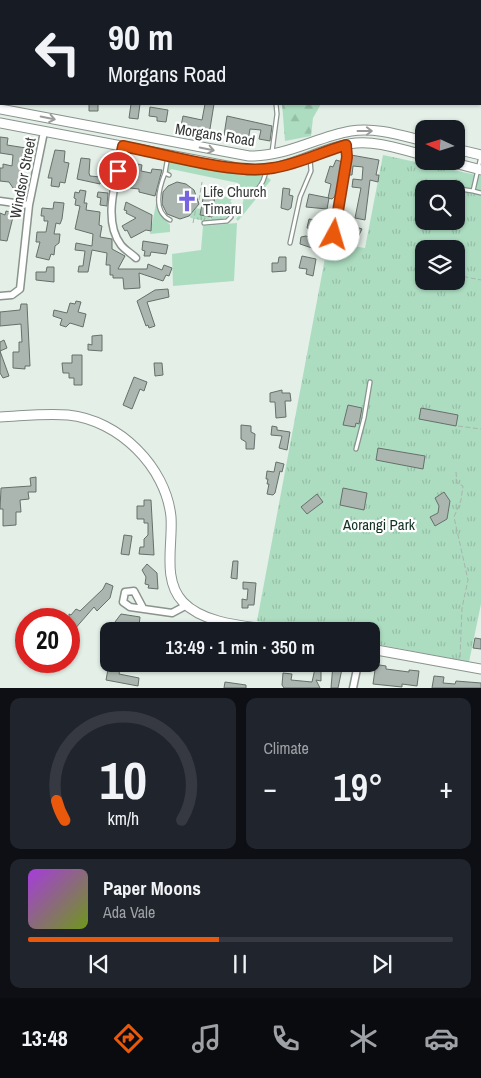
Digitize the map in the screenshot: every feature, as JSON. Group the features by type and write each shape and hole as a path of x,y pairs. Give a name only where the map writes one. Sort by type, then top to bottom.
{"street":[{"name":"Morgans Road","path":"0,108 234,154 273,155 336,134 362,130 415,139"},
{"name":"Morgans Road","path":"0,123 237,168 266,170 310,158 346,145 377,144 415,153"},
{"path":"103,142 106,129"},
{"name":"Windsor Street","path":"0,296 12,295 20,289 29,205 44,132"},
{"path":"123,146 112,208 113,226 121,245 136,258"},
{"path":"465,152 481,156"},
{"path":"465,165 480,169"},
{"path":"0,201 29,205"},
{"path":"0,417 68,415 85,418 103,425 135,446 150,464 167,498 171,517 170,568 174,586 182,601 196,613 230,622"},
{"path":"143,608 172,613 187,605"},
{"path":"380,651 481,669"},
{"path":"352,688 356,672"}],"lane":[{"path":"273,155 272,142 278,114 276,105"},
{"path":"334,235 347,157 346,145"},
{"path":"168,155 158,205 163,215 170,220"},
{"path":"473,191 480,169 481,156"},
{"path":"290,243 300,197 311,171 310,158"},
{"path":"240,198 257,190 266,170"},
{"path":"165,173 169,175"},
{"path":"465,190 481,193"},
{"path":"238,192 244,195"},
{"path":"204,224 227,221 231,216"},
{"path":"356,449 370,382"}],"path":[{"path":"199,200 202,182"},
{"path":"193,223 196,208"},
{"path":"465,276 480,279"},
{"path":"458,426 481,430"},
{"path":"456,472 457,483 463,486 464,492 454,517 468,580 462,608 458,665"}],"green space":[{"path":"282,105 320,105 313,118 311,136 285,141"},
{"name":"Aorangi Park","path":"383,155 415,162 415,170 453,170 481,176 481,604 469,662 380,645 380,622 257,621 328,242 365,248"},
{"path":"168,161 236,174 262,175 263,177 256,189 245,193 240,191 238,183 171,169 168,173"},
{"path":"267,177 271,180 238,221 236,219 241,213 244,197 255,194"},
{"path":"215,195 235,198 230,201 232,203 224,214 228,217 210,222"},
{"path":"157,199 159,213 170,225 170,232 150,234"},
{"path":"195,208 201,209 200,215 210,217 209,222 189,216"},
{"path":"237,223 234,281 173,286 172,254 201,250 203,226"}],"building":[{"path":"89,105 98,105 98,111 89,111"},
{"path":"131,105 140,105 138,119 129,118"},
{"path":"205,105 214,105 209,135 198,133 199,128 181,126 183,116 202,120"},
{"path":"150,107 168,110 166,122 157,121 157,117 149,116"},
{"path":"227,116 272,126 270,141 259,139 261,130 250,129 248,141 237,140 237,136 224,135"},
{"path":"0,137 8,138 7,145 26,148 20,174 23,174 22,187 13,188 9,182 0,181 0,168 3,168 3,164 12,166 13,155 0,153"},
{"path":"55,150 65,151 64,162 69,163 65,183 60,182 59,187 51,186 52,178 48,178"},
{"path":"351,155 379,160 376,175 379,175 378,182 370,180 365,220 355,218 361,188 352,187 353,179 362,180 363,167 353,166 352,175 348,175"},
{"path":"107,156 114,158 111,174 105,173"},
{"path":"81,158 90,159 90,176 101,177 100,184 77,179"},
{"path":"336,160 343,162 335,196 332,199 328,198 331,184 325,182 330,166 333,167"},
{"path":"133,163 142,165 141,171 151,173 152,169 162,170 155,196 139,192 139,189 130,188 132,178 128,178 130,165 133,166"},
{"name":"Life Church Timaru","path":"177,182 186,184 194,190 199,204 189,216 180,219 167,214 162,204 163,192 168,186"},
{"path":"283,188 290,189 289,195 293,196 291,208 288,210 281,208"},
{"path":"80,190 86,191 84,203 87,203 86,210 100,212 99,225 102,226 100,237 112,239 112,249 125,256 118,269 147,269 148,264 162,270 164,265 172,268 169,276 166,275 163,281 139,273 140,288 124,289 123,278 113,278 113,275 110,275 110,265 106,265 107,253 92,250 88,272 78,272 79,266 83,266 85,251 75,250 76,243 92,246 93,234 75,229 80,206 75,205 76,199 74,198 75,192 79,193"},
{"path":"98,192 108,193 107,206 100,205 101,198 97,197"},
{"path":"204,193 215,195 212,217 200,215"},
{"path":"309,194 329,198 327,209 306,207"},
{"path":"54,202 64,203 62,219 60,224 56,223 54,234 60,234 59,243 55,246 54,255 51,254 49,260 36,257 40,242 36,242 37,232 46,232 48,221 44,221 44,216 41,216 42,208 53,209"},
{"path":"126,202 152,215 151,231 146,230 131,238 127,230 125,231 122,226 136,218 124,210"},
{"path":"6,211 14,213 7,241 0,240 0,213 5,215"},
{"path":"309,219 322,221 321,230 307,228"},
{"path":"342,222 362,229 358,237 340,232"},
{"path":"306,236 321,241 318,250 300,244 301,237"},
{"path":"143,241 168,245 166,254 151,252 150,256 144,256 145,251 142,250"},
{"path":"302,256 316,259 313,276 306,274 307,269 299,268"},
{"path":"279,257 286,257 286,271 272,272 272,263 278,263"},
{"path":"47,267 54,267 54,282 36,280 36,272 46,272"},
{"path":"168,289 169,297 147,302 155,326 149,328 148,325 146,326 137,301 155,290"},
{"path":"76,301 81,302 78,312 86,314 83,327 70,323 66,327 60,325 62,319 53,316 54,310 67,313 70,303 75,304"},
{"path":"21,304 27,304 30,366 25,366 25,369 13,368 13,352 19,352 19,342 22,342 21,324 0,326 0,312 20,310"},
{"path":"102,335 102,351 88,350 88,344 92,345 92,336"},
{"path":"4,340 7,348 0,351 0,342"},
{"path":"0,351 9,376 3,378 0,373"},
{"path":"72,355 82,355 82,385 74,385 74,378 69,378 69,373 63,373 62,363 72,363"},
{"path":"154,363 162,363 163,375 155,376"},
{"path":"134,377 147,382 144,391 140,389 132,409 123,405"},
{"path":"282,390 282,393 290,393 291,401 285,401 286,417 276,418 275,402 270,402 270,393"},
{"path":"348,405 362,408 359,424 356,423 355,427 343,425"},
{"path":"421,408 458,415 456,426 419,419"},
{"path":"241,425 251,426 251,432 255,434 254,449 246,449 246,442 241,439"},
{"path":"272,426 277,427 277,430 290,432 287,450 279,448 282,436 271,435"},
{"path":"378,448 425,456 423,469 376,460"},
{"path":"276,462 284,464 282,472 280,471 275,493 273,495 267,494 269,484 267,484 268,479 266,479 267,471 274,472"},
{"path":"36,477 36,492 28,492 29,499 20,500 21,512 16,512 16,525 3,526 3,509 0,509 1,488 31,486 30,478"},
{"path":"343,488 367,493 364,510 340,505"},
{"path":"444,492 450,501 447,519 435,526 430,517 438,513 439,506 435,498"},
{"path":"317,494 323,502 307,514 301,507"},
{"path":"144,500 151,500 154,555 139,554 140,547 144,547 144,539 148,535 148,523 144,523 144,519 137,519 137,506 144,506"},
{"path":"124,535 132,536 129,555 121,554"},
{"path":"233,561 238,561 237,579 231,578"},
{"path":"147,564 157,573 158,589 148,588 149,585 145,584 146,577 142,570"},
{"path":"243,582 256,583 254,605 248,605 248,608 242,608 242,599 247,600 248,589 243,589"},
{"path":"106,583 113,586 110,598 97,611 94,607 80,623 80,611 103,589"},
{"path":"121,614 140,617 139,622 115,622"},
{"path":"475,638 481,639 481,649 473,648"},
{"path":"380,665 386,666 386,669 409,672 409,670 419,671 417,686 402,684 402,687 373,684 375,672 380,672"},
{"path":"108,672 119,672 119,674 139,678 138,686 106,680"},
{"path":"314,672 321,672 321,681 316,680 320,688 284,688 282,685 283,673 292,674 291,680 312,682"},
{"path":"332,672 341,672 338,688 331,688"},
{"path":"434,676 444,677 443,683 455,684 456,681 481,683 481,688 432,688"},
{"path":"225,682 246,685 246,688 224,688"}],"place":[{"name":"Life Church Timaru","path":"187,201"}],"route":[{"path":"118,171 123,146 237,168 266,170 283,167 346,145 347,157 334,235"}]}
